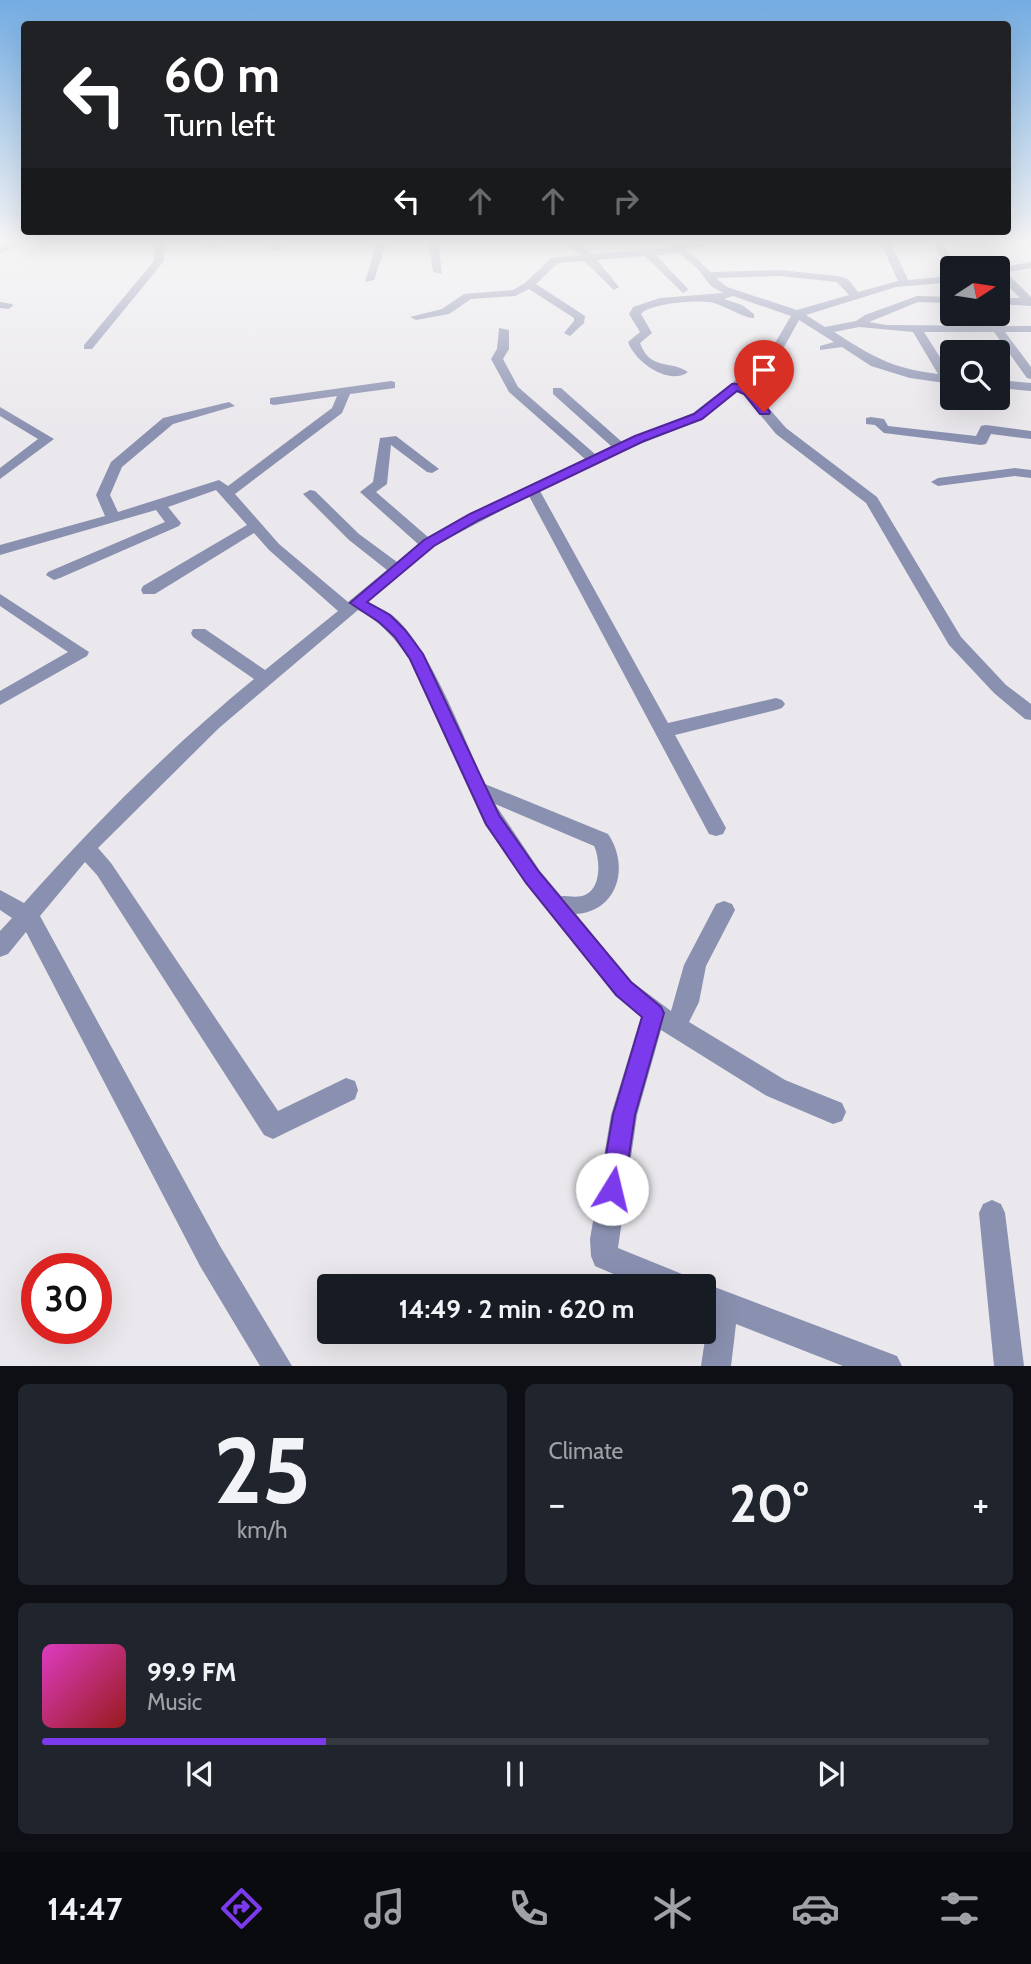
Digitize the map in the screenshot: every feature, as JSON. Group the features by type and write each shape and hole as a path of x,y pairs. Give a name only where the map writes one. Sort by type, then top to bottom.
{"street":[{"path":"88,347 125,303"},
{"path":"416,317 444,312 458,303"},
{"path":"558,303 579,316 580,321 570,333"},
{"path":"652,303 637,309 635,314 646,333 634,342 636,351 654,366 682,372"},
{"path":"724,303 738,307 750,316"},
{"path":"762,303 797,314 825,329 875,363 895,370 940,377"},
{"path":"0,947 85,848 213,723 429,543 474,517 620,447 698,416 736,386 780,345 797,314 833,303"},
{"path":"859,324 869,317 907,303"},
{"path":"786,333 859,324 917,329 1031,329"},
{"path":"917,329 940,365"},
{"path":"998,329 1031,375"},
{"path":"503,330 503,349 497,359 513,389 594,460"},
{"path":"824,348 847,343"},
{"path":"274,401 391,385"},
{"path":"1010,385 1031,387"},
{"path":"736,386 748,392 781,432 872,500 955,641 1000,689 1031,714"},
{"path":"557,391 620,447"},
{"path":"227,493 337,410 345,392"},
{"path":"113,518 103,495 116,465 173,418 229,406"},
{"path":"0,411 47,439 0,475"},
{"path":"871,421 879,422 884,429 981,440 986,429 1031,435"},
{"path":"429,543 423,541 367,492 380,484 385,442 391,439 432,469"},
{"path":"938,482 1015,472 1031,474"},
{"path":"0,550 159,505 219,484 274,547 353,608 385,618 400,633 417,658 492,818 555,905 623,988 654,1013 776,1088 833,1112"},
{"path":"532,489 716,828"},
{"path":"310,494 354,537 397,570"},
{"path":"54,575 174,523 159,505"},
{"path":"149,590 256,526"},
{"path":"0,599 81,652 0,699"},
{"path":"199,633 265,679"},
{"path":"663,731 776,704"},
{"path":"476,788 600,840 606,845 609,856 603,890 598,898 591,903 555,905"},
{"path":"85,848 104,869 273,1126 346,1090"},
{"path":"0,899 27,916 210,1256 277,1366"},
{"path":"676,1025 687,1002 695,965 724,910"},
{"path":"646,1274 605,1256 604,1239 624,1115 654,1013"},
{"path":"992,1213 1009,1366"},
{"path":"716,1302 887,1366"},
{"path":"715,1344 716,1366"}],"route":[{"path":"612,1189 624,1115 654,1013 623,988 533,877 492,818 468,772 417,658 400,633 385,618 357,603 429,543 474,517 639,438 698,416 736,386 748,392 764,412"}]}
